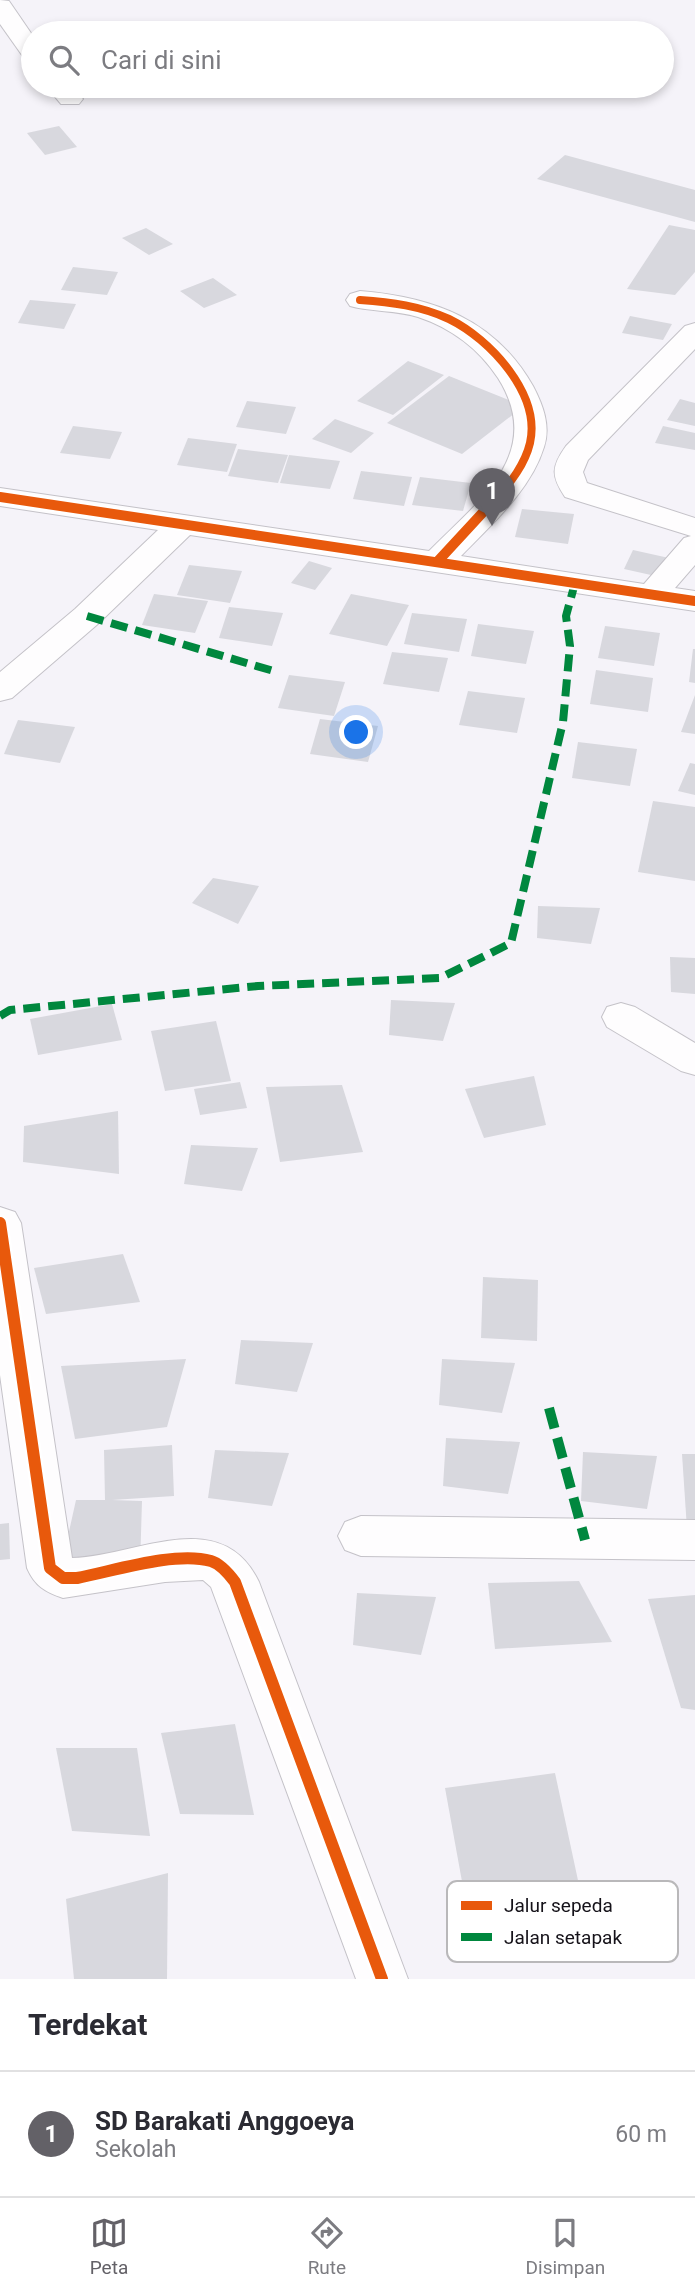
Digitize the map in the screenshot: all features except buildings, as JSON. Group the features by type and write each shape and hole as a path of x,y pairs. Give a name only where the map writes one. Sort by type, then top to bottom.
{"street":[{"path":"0,6 21,36"},
{"path":"360,300 393,301 425,308 452,318 479,336 512,374 531,409 530,445 506,486 438,561"},
{"path":"695,332 577,453 568,465 567,477 576,490 695,528"},
{"path":"0,498 695,601"},
{"path":"0,690 87,616 181,526"},
{"path":"653,594 695,545"},
{"path":"621,1017 695,1061"},
{"path":"0,1223 50,1568 63,1578 77,1578 193,1558 213,1562 226,1569 240,1594 382,1979"},
{"path":"361,1536 695,1540"}],"marked path":[{"path":"0,1016 10,1010 258,986 440,978 511,943 563,722 570,646 566,616 575,583"},
{"path":"87,616 277,672"},
{"path":"549,1408 585,1540"}],"cycle path":[{"path":"360,300 407,305 429,311 469,331 503,362 527,405 531,435 525,458 491,506 438,561"},
{"path":"0,497 695,601"},
{"path":"0,1223 50,1568 63,1578 77,1578 165,1562 198,1559 211,1561 230,1575 235,1582 382,1979"}],"place":[{"name":"SD Barakati Anggoeya","path":"492,526"}]}
